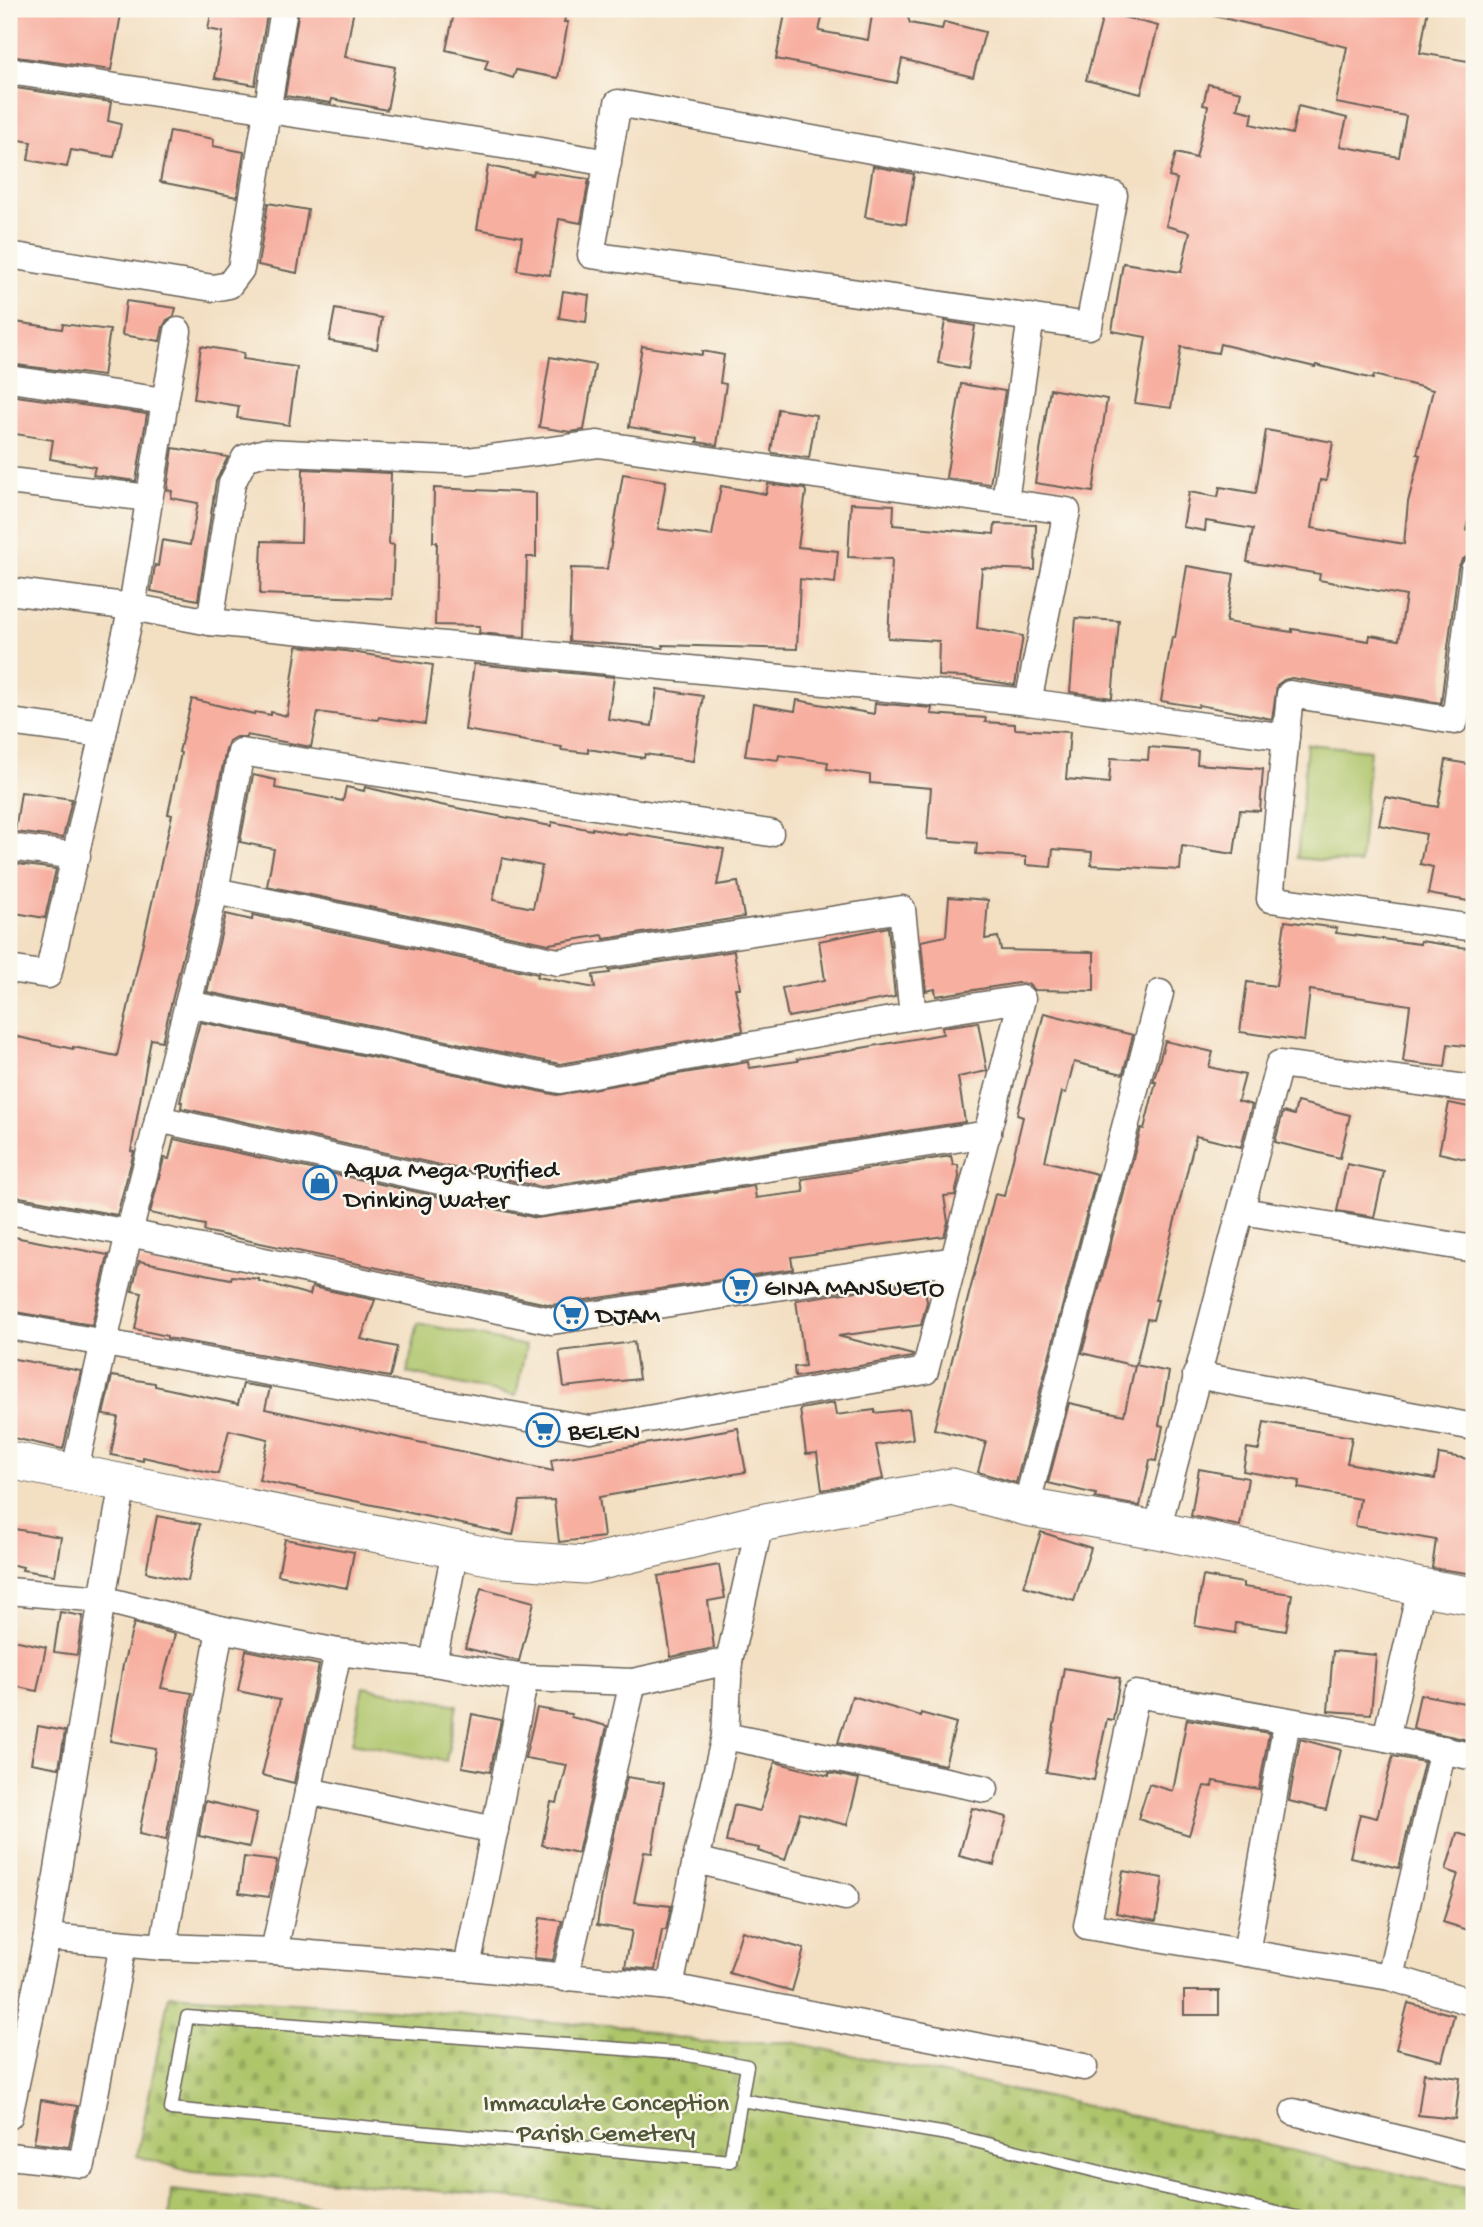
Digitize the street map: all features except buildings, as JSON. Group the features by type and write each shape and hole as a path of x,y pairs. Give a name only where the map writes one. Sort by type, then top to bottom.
{"street":[{"path":"9,255 213,288 229,285 241,269 284,9"},
{"path":"9,71 608,163"},
{"path":"618,103 1114,195 1089,326 1031,317 591,256 618,103"},
{"path":"1005,501 1031,317"},
{"path":"9,970 48,975 132,607 178,331"},
{"path":"9,379 165,401"},
{"path":"210,622 232,483 245,458 265,452 468,461 598,444 1067,510 1028,702"},
{"path":"9,481 149,498"},
{"path":"1474,570 1465,722 1290,694 1270,899 1474,928"},
{"path":"9,591 132,607 210,622 1028,702 1286,737"},
{"path":"9,722 103,734"},
{"path":"74,1473 129,1233 215,891 241,752 770,833"},
{"path":"9,847 77,856"},
{"path":"215,891 558,962 902,909 913,1016"},
{"path":"1026,1507 1160,993"},
{"path":"9,1326 590,1429 925,1371 1022,999 560,1080 188,1004"},
{"path":"1157,1530 1279,1064 1474,1089"},
{"path":"158,1119 540,1203 988,1134"},
{"path":"9,1211 129,1233 552,1321 955,1261"},
{"path":"1242,1211 1474,1249"},
{"path":"1196,1375 1474,1427"},
{"path":"9,1460 503,1559 584,1565 760,1523 952,1487 1026,1507 1157,1530 1474,1596"},
{"path":"9,2116 47,1937 102,1599 124,1483"},
{"path":"670,1987 725,1736 729,1661 760,1523"},
{"path":"433,1663 455,1550"},
{"path":"1386,1738 1421,1587"},
{"path":"9,1591 102,1599 220,1629 338,1652 433,1663 525,1678 633,1682 729,1661"},
{"path":"163,1947 220,1629"},
{"path":"274,1951 338,1652"},
{"path":"467,1968 525,1678"},
{"path":"565,1979 633,1682"},
{"path":"1474,1757 1386,1738 1136,1694 1087,1926 1390,1977 1474,2003"},
{"path":"1246,1952 1287,1721"},
{"path":"725,1736 985,1789"},
{"path":"1390,1977 1443,1749"},
{"path":"308,1791 495,1830"},
{"path":"696,1860 845,1897"},
{"path":"47,1937 163,1947 274,1951 670,1987 1084,2067"},
{"path":"9,2156 82,2164 123,1944"},
{"path":"1294,2112 1474,2158"}],"lane":[{"path":"187,2017 677,2053 747,2066 741,2100 730,2161 170,2109 187,2017"},
{"path":"741,2100 947,2134 1152,2185 1300,2218"}],"green space":[{"path":"1307,744 1370,750 1360,864 1297,858"},
{"path":"418,1323 526,1346 516,1396 407,1373"},
{"path":"363,1687 457,1705 446,1761 352,1743"},
{"name":"Immaculate Conception Parish Cemetery","path":"169,1995 627,2026 703,2043 791,2042 1474,2190 1474,2218 703,2218 325,2180 192,2172 137,2156"},
{"path":"171,2190 429,2218 169,2218"}],"place":[{"name":"Aqua Mega Purified Drinking Water","path":"320,1183"},
{"name":"GINA MANSUETO","path":"740,1286"},
{"name":"DJAM","path":"571,1314"},
{"name":"BELEN","path":"543,1430"}]}
